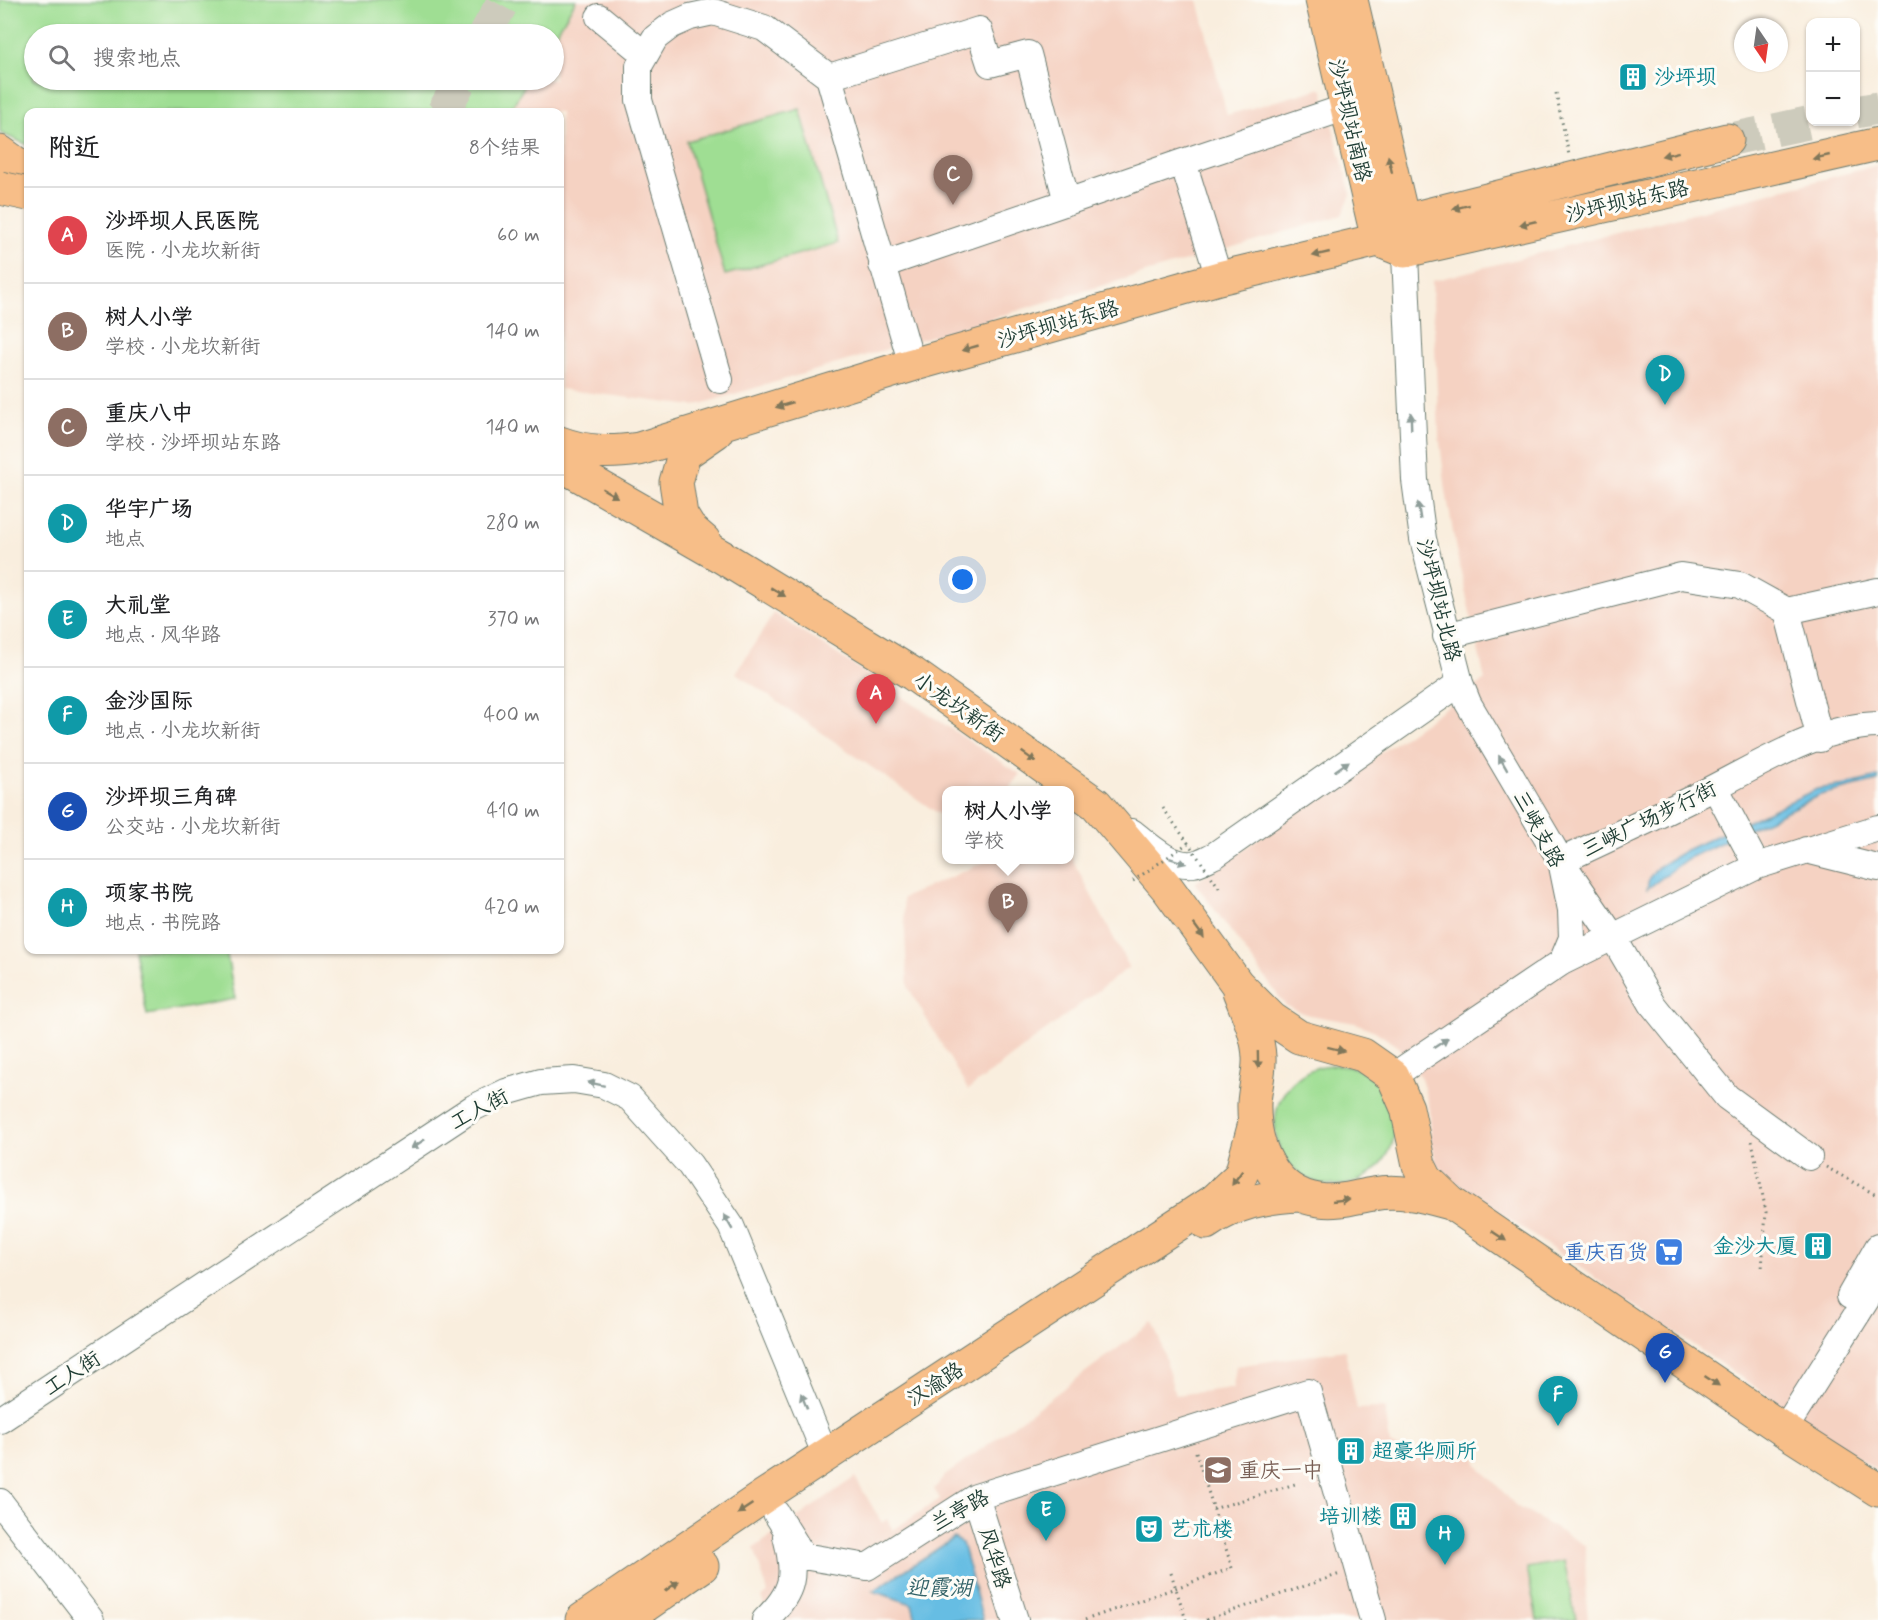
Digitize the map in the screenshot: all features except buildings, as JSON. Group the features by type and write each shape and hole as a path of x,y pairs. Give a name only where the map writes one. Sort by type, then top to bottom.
{"main road":[{"name":"沙坪坝站南路","path":"1322,0 1347,107 1395,237"},
{"name":"沙坪坝站南路","path":"1351,0 1395,237"},
{"name":"沙坪坝站东路","path":"1395,237 1574,178 1727,140"},
{"name":"沙坪坝站东路","path":"741,418 912,365 1219,278 1395,237 1878,144"},
{"path":"564,444 593,451 615,452 639,449 741,418"},
{"path":"724,558 689,528 681,515 676,499 676,482 684,454 699,442 741,418"},
{"name":"小龙坎新街","path":"564,466 724,558 913,675 1070,786"},
{"name":"小龙坎新街","path":"1074,788 1096,804 1168,889 1237,984 1272,1019 1299,1037 1363,1055 1393,1076 1407,1108 1419,1164 1426,1179 1451,1203 1785,1430 1878,1490"},
{"name":"小龙坎新街","path":"1237,984 1258,1048 1256,1123 1260,1144 1273,1175 1283,1185 1301,1195 1334,1201 1395,1192 1416,1193 1451,1203"},
{"name":"汉渝路","path":"582,1620 1213,1201 1241,1175 1256,1123"},
{"name":"汉渝路","path":"624,1620 780,1520 838,1468 1215,1217 1266,1197 1301,1195"},
{"name":"小龙坎新街","path":"1785,1430 1878,1506"}],"street":[{"path":"720,380 639,100 638,82 644,54 655,38 672,25 690,17 713,12 764,28 829,77 912,365"},
{"path":"599,17 644,54"},
{"path":"829,77 979,30 990,64 1028,54 1067,202"},
{"path":"882,265 1347,107"},
{"path":"1183,162 1219,278"},
{"name":"沙坪坝站北路","path":"1096,804 1161,854 1181,864 1194,864 1215,855 1460,683 1446,636 1423,539 1415,480 1395,237"},
{"path":"1446,636 1681,576 1740,585 1787,611 1878,591"},
{"path":"1787,611 1820,739"},
{"name":"三峡支路","path":"1460,683 1468,703 1561,861 1572,919 1572,938 1562,962"},
{"name":"三峡广场步行街","path":"1809,1157 1727,1097 1652,1005 1612,937 1561,861 1715,787 1762,760 1865,725 1878,725"},
{"path":"1715,787 1757,866"},
{"path":"1393,1076 1562,962 1757,866 1805,849 1878,828"},
{"path":"1805,849 1878,868"},
{"name":"工人街","path":"0,1420 472,1108 506,1092 541,1082 574,1080 604,1085 630,1098 690,1165 712,1196 745,1257 826,1456"},
{"path":"1791,1397 1878,1247"},
{"path":"1785,1430 1878,1281"},
{"name":"兰亭路","path":"780,1520 803,1556 867,1567 976,1497 1308,1392 1358,1568"},
{"name":"风华路","path":"976,1497 1015,1620"},
{"path":"0,1502 90,1620"},
{"path":"765,1620 780,1606 792,1583 792,1567 780,1520"},
{"path":"1358,1568 1373,1620"}],"path":[{"path":"1556,93 1574,178"},
{"path":"1163,808 1220,888"},
{"path":"1133,881 1188,843"},
{"path":"1747,1113 1766,1212 1762,1269"},
{"path":"1809,1157 1878,1196"},
{"path":"1085,1620 1232,1568 1189,1430"},
{"path":"1214,1509 1295,1485"},
{"path":"1206,1620 1358,1568"},
{"path":"1171,1573 1186,1620"}],"shaded area":[{"path":"576,0 1198,0 1227,115 1322,88 1351,194 1342,215 694,406 564,390 564,108 511,108 522,90 564,90 564,24 562,24"},
{"path":"1878,165 1878,1471 1456,1183 1436,1164 1431,1142 1430,1109 1421,1078 1398,1047 1375,1031 1355,1023 1309,1015 1286,1006 1195,883 1485,680 1456,550 1446,491 1439,435 1432,281"},
{"path":"774,613 1020,774 1012,786 942,786 942,816 736,673"},
{"path":"1074,863 1129,967 968,1090 908,987 903,898 980,864"},
{"name":"重庆一中","path":"1152,1323 1160,1340 1175,1395 1233,1388 1236,1366 1345,1350 1357,1409 1385,1408 1390,1444 1405,1452 1470,1444 1478,1465 1516,1506 1586,1546 1585,1585 1588,1620 749,1620 766,1608 761,1598 768,1593 754,1548 855,1477 882,1523 887,1519 893,1530 940,1499 934,1489 945,1476"}],"green space":[{"path":"0,0 576,0 562,24 24,24 24,90 522,90 511,108 24,108 24,143 0,133"},
{"path":"800,109 838,243 725,275 687,141"},
{"path":"136,954 227,954 235,999 147,1015"},
{"path":"1335,1065 1358,1070 1377,1083 1390,1102 1395,1125 1390,1148 1377,1167 1358,1180 1335,1185 1312,1180 1293,1167 1280,1148 1275,1125 1280,1102 1293,1083 1312,1070"},
{"path":"1564,1561 1576,1620 1537,1620 1527,1568"}],"water":[{"path":"1878,777 1878,781 1820,795 1687,859 1647,889 1649,878 1658,867 1684,851 1817,789"},
{"name":"迎霞湖","path":"954,1538 962,1543 983,1620 916,1620 912,1604 873,1591"}],"tunnel":[{"path":"491,24 504,0"},
{"path":"445,108 455,90"},
{"path":"1860,111 1878,108"},
{"path":"1727,140 1806,123"}],"place":[{"name":"沙坪坝","path":"1633,77"},
{"name":"重庆八中","path":"953,205"},
{"name":"华宇广场","path":"1665,405"},
{"name":"沙坪坝人民医院","path":"876,724"},
{"name":"树人小学","path":"1008,933"},
{"name":"金沙大厦","path":"1818,1246"},
{"name":"重庆百货","path":"1669,1252"},
{"name":"沙坪坝三角碑","path":"1665,1383"},
{"name":"金沙国际","path":"1558,1426"},
{"name":"超豪华厕所","path":"1351,1451"},
{"name":"重庆一中","path":"1218,1470"},
{"name":"培训楼","path":"1403,1516"},
{"name":"艺术楼","path":"1149,1529"},
{"name":"大礼堂","path":"1046,1541"},
{"name":"项家书院","path":"1445,1565"}]}
